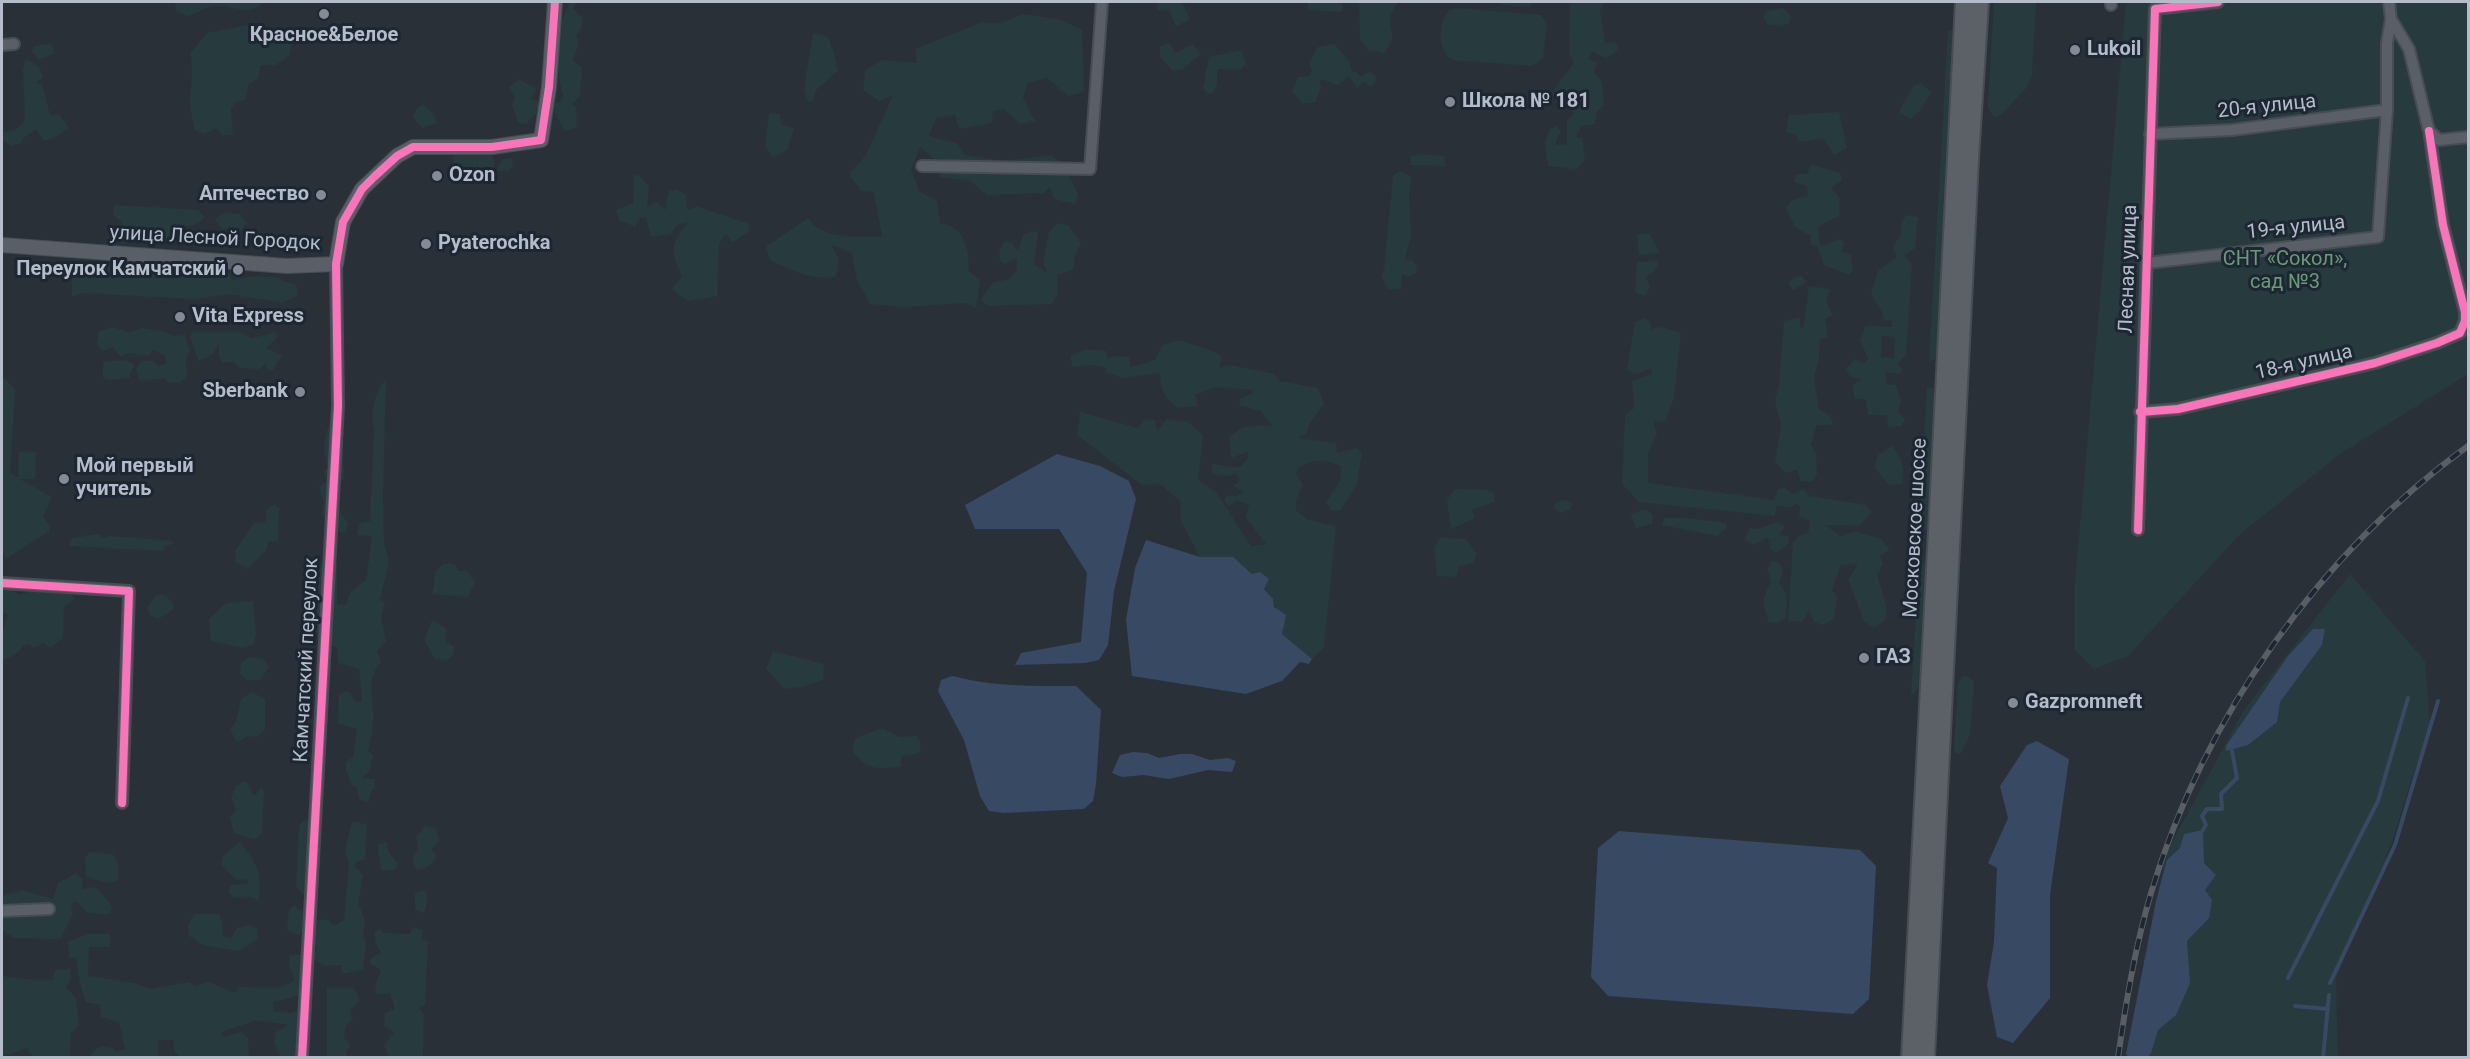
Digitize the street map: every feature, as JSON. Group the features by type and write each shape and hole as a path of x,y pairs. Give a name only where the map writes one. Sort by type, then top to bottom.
{"main road":[{"name":"Московское шоссе","path":"1910,1058 1964,2"},
{"name":"Московское шоссе","path":"1926,1058 1969,171 1980,2"}],"street":[{"name":"улица Лесной Городок","path":"2,245 286,266 336,264 343,222 362,189 397,156 413,147 492,147 541,140 549,87 555,2"},
{"path":"922,166 1089,170 1102,2"},
{"name":"Лесная улица","path":"2138,530 2140,412 2155,9 2218,2"},
{"path":"2387,110 2387,43 2391,19 2389,2"},
{"path":"2391,19 2409,49 2429,131 2439,140 2469,137"},
{"path":"2,45 14,44"},
{"name":"20-я улица","path":"2150,134 2232,130 2387,110"},
{"name":"19-я улица","path":"2147,263 2378,237 2387,110"},
{"name":"18-я улица","path":"2140,412 2194,406 2375,363 2460,333 2465,321 2461,291 2443,225 2429,131"},
{"name":"Камчатский переулок","path":"302,1058 338,406 336,264"},
{"path":"2,583 129,591 122,803"},
{"path":"2,911 49,909"}],"green space":[{"path":"175,2 262,3 245,10 212,6 187,16 176,11"},
{"path":"569,2 576,2 573,9 583,18 582,27 576,36 579,43 573,60 582,68 580,96 572,104 576,108 577,124 575,128 565,131 554,112 555,102 559,103 564,96 559,79 558,60 562,21"},
{"path":"1157,2 1182,2 1190,19 1176,27 1170,11 1157,10"},
{"path":"1308,2 1341,2 1343,6 1341,12 1308,10"},
{"path":"1359,2 1398,2 1390,20 1391,42 1384,53 1368,50 1360,38"},
{"path":"1496,2 1533,2 1529,7"},
{"path":"1570,2 1604,2 1600,10 1605,43 1614,42 1619,46 1615,53 1605,58 1592,51 1588,59 1597,63 1594,72 1602,82 1604,105 1597,112 1595,124 1581,126 1576,137 1582,138 1585,160 1577,169 1548,166 1545,142 1550,129 1557,126 1561,132 1556,145 1567,144 1567,120 1574,114 1567,103 1557,103 1552,93 1574,62 1569,55"},
{"path":"1994,2 2036,2 2032,75 2027,87 2002,114 1994,117 1988,108 1988,101"},
{"name":"СНТ «Сокол», сад №3","path":"2126,2 2468,2 2468,374 2340,454 2239,535 2128,656 2094,669 2075,650 2075,582"},
{"path":"1458,8 1541,15 1547,25 1543,58 1532,66 1454,60 1448,57 1442,44 1441,29 1450,10"},
{"path":"1783,8 1791,16 1789,24 1769,25 1763,18 1767,11"},
{"path":"1023,14 1059,19 1082,30 1084,92 1068,96 1047,78 1028,83 1023,98 1035,121 1021,124 1003,109 993,111 992,123 959,129 955,115 936,118 929,136 958,144 965,155 1004,161 1051,155 1061,163 1059,175 1068,174 1078,194 1075,204 1054,199 1050,187 1044,193 987,195 970,181 940,177 934,159 920,147 911,170 919,191 937,201 940,223 953,227 962,236 968,254 969,271 980,280 976,308 965,303 903,307 870,304 857,280 852,253 831,245 838,260 835,277 810,276 770,260 766,247 808,218 823,231 832,234 882,237 874,192 861,191 849,174 866,155 893,95 879,101 863,90 865,70 882,60 917,63 915,49 980,23 1001,23"},
{"path":"254,24 273,28 292,42 289,56 276,65 261,65 258,79 249,84 245,100 235,102 231,109 233,135 223,135 216,128 205,134 194,130 190,104 192,68 190,53 207,33"},
{"path":"1948,30 1952,31 1955,37 1939,355 1929,362"},
{"path":"813,33 828,37 838,71 816,90 813,100 808,102 804,89"},
{"path":"1170,43 1175,53 1193,44 1201,54 1183,69 1173,71 1160,57 1160,46"},
{"path":"51,44 54,49 53,54 39,60 32,52 34,46"},
{"path":"1334,44 1349,61 1352,72 1356,72 1361,77 1372,72 1376,78 1375,83 1369,86 1363,82 1357,88 1349,76 1338,85 1320,79 1321,89 1315,102 1303,104 1292,92 1298,77 1309,76 1312,71 1309,63 1318,47"},
{"path":"1241,50 1246,63 1240,70 1217,69 1217,84 1212,94 1208,93 1203,88 1209,57"},
{"path":"25,60 39,67 43,77 36,83 42,84 50,115 59,114 69,128 54,138 44,141 36,129 21,143 12,146 2,140 2,133 15,130 25,121 23,70"},
{"path":"519,79 537,89 530,98 540,102 536,114 526,124 518,123 512,106 515,98 509,87"},
{"path":"1921,83 1931,92 1920,111 1910,119 1899,113 1914,85"},
{"path":"424,105 434,114 437,123 422,128 412,117 418,107"},
{"path":"1839,112 1847,148 1834,155 1823,138 1799,142 1796,135 1786,132 1789,115"},
{"path":"769,113 780,114 782,125 794,128 787,150 773,157 765,147"},
{"path":"458,153 491,154 494,168 483,168 462,183 452,170 453,156"},
{"path":"1421,154 1443,156 1446,166 1411,165 1411,156"},
{"path":"512,158 513,167 508,171 498,171 498,165 503,159"},
{"path":"1811,164 1840,173 1842,180 1831,188 1840,198 1839,216 1818,226 1819,241 1822,246 1839,239 1844,242 1842,252 1851,254 1853,270 1850,275 1824,265 1817,246 1811,244 1811,236 1795,227 1786,208 1792,200 1808,196 1807,186 1794,182 1796,174 1807,174"},
{"path":"1400,171 1412,177 1409,192 1411,236 1405,259 1413,261 1417,266 1416,273 1410,277 1402,274 1401,289 1388,289 1381,275 1384,269 1393,175"},
{"path":"638,174 649,186 647,207 656,202 665,210 669,191 676,189 686,195 687,208 690,210 696,206 749,224 749,231 732,243 726,234 719,243 717,296 688,301 672,289 682,276 675,259 675,242 688,222 677,225 671,234 651,237 646,218 640,217 635,227 619,220 616,210 633,203 634,176"},
{"path":"114,205 198,210 205,217 193,225 178,225 165,242 150,245 136,239 126,244 116,242 115,234 122,222 113,215"},
{"path":"222,213 240,214 247,223 241,230 222,229 215,220"},
{"path":"1906,215 1918,217 1915,248 1904,256 1912,264 1906,355 1897,364 1903,369 1900,374 1886,372 1886,384 1896,385 1901,400 1898,411 1905,419 1902,426 1888,427 1887,415 1868,415 1866,400 1854,398 1853,385 1861,379 1850,377 1846,368 1855,359 1864,363 1868,359 1860,339 1866,326 1892,327 1892,320 1884,321 1882,311 1871,294 1878,271 1897,257 1893,248 1902,231 1900,225","holes":["1882,336 1895,337 1894,358 1881,357"]},
{"path":"1058,223 1068,225 1081,243 1075,256 1073,270 1057,275 1058,293 1052,304 987,306 981,299 994,282 1010,279 1017,270 1017,258 1005,264 1000,261 999,251 1004,242 1011,242 1018,251 1023,235 1032,231 1038,232 1034,264 1046,272 1043,264 1049,232"},
{"path":"1650,233 1659,253 1639,255 1637,235"},
{"path":"142,261 206,266 211,274 219,267 227,269 232,280 255,276 280,278 282,281 296,284 298,295 283,303 229,294 194,299 82,293 72,297 72,275 78,267"},
{"path":"1659,261 1655,271 1646,277 1650,286 1646,296 1635,293 1637,262"},
{"path":"1801,276 1807,282 1793,290 1788,283 1794,277"},
{"path":"1809,286 1830,289 1826,302 1833,315 1825,319 1828,336 1820,340 1819,359 1814,378 1819,409 1830,416 1834,425 1817,425 1811,444 1816,454 1817,474 1812,482 1801,481 1797,470 1785,473 1775,462 1781,425 1775,401 1779,385 1784,321 1800,317 1800,327 1803,328"},
{"path":"1644,318 1650,321 1652,330 1659,326 1681,333 1674,398 1665,422 1653,421 1657,434 1648,452 1648,483 1774,500 1778,489 1785,488 1793,494 1803,489 1810,496 1866,505 1872,512 1859,526 1826,525 1841,537 1855,531 1881,539 1890,550 1880,556 1883,563 1877,575 1886,604 1886,619 1874,628 1864,621 1848,580 1858,564 1841,565 1832,590 1837,597 1834,619 1823,625 1814,622 1809,611 1803,621 1788,621 1793,542 1799,536 1808,533 1810,522 1799,516 1800,506 1796,504 1789,508 1777,505 1775,516 1639,502 1622,484 1625,416 1634,408 1632,381 1652,374 1651,369 1635,374 1627,370 1635,322"},
{"path":"112,327 130,332 142,328 162,331 174,336 185,335 190,350 186,360 187,375 181,383 168,382 165,378 140,381 136,369 141,362 150,360 160,366 167,363 164,355 153,350 148,356 130,353 120,356 113,347 102,351 97,344 99,331"},
{"path":"192,332 240,332 252,338 275,332 277,338 266,348 282,355 273,370 269,371 265,364 259,369 242,368 233,362 222,362 219,356 219,344 212,355 199,361 190,337"},
{"path":"1179,340 1218,353 1222,358 1219,368 1229,365 1275,374 1279,381 1318,388 1324,404 1309,424 1307,433 1298,438 1336,443 1337,453 1356,448 1362,452 1357,485 1341,510 1332,511 1326,502 1340,481 1341,466 1315,461 1298,468 1296,474 1303,485 1296,500 1296,510 1308,520 1336,526 1324,647 1312,659 1282,634 1273,599 1252,574 1233,557 1200,557 1181,521 1180,501 1160,484 1142,485 1077,435 1080,412 1138,428 1143,420 1155,420 1157,431 1167,419 1188,422 1203,435 1198,480 1216,492 1251,546 1266,544 1246,518 1249,505 1237,500 1229,506 1225,503 1225,498 1229,495 1237,496 1244,492 1232,485 1238,483 1240,479 1235,473 1230,476 1214,474 1211,470 1213,464 1239,468 1249,458 1247,452 1231,458 1229,437 1243,427 1271,425 1261,411 1239,405 1241,398 1252,394 1253,390 1214,387 1195,395 1198,406 1178,408 1164,393 1160,373 1122,378 1105,372 1107,368 1093,365 1073,367 1070,356 1086,349 1106,351 1108,359 1113,356 1129,357 1131,367 1155,360 1162,345"},
{"path":"124,360 134,363 129,378 107,380 103,377 103,362"},
{"path":"2,376 15,389 10,473 18,478 19,452 36,452 35,479 20,479 52,497 43,517 50,526 49,531 6,559 2,551"},
{"path":"386,379 383,494 384,543 389,562 380,600 385,602 381,617 386,641 377,652 381,662 372,680 373,723 368,751 373,755 370,771 361,778 374,779 375,787 369,801 365,802 359,799 357,787 352,786 346,770 346,762 353,757 357,729 338,723 339,695 346,691 355,701 362,702 359,669 338,663 337,647 319,643 315,626 318,568 325,561 332,560 337,566 337,604 346,605 351,591 366,580 372,536 357,535 360,523 370,521 373,410 376,396"},
{"path":"1927,387 1934,388 1936,392 1929,523 1927,530 1922,534 1919,532"},
{"path":"330,422 342,422 344,479 329,487 328,491 348,524 345,533 325,528 326,519 321,514 324,504 319,487 326,481 324,471 328,467 324,444"},
{"path":"1892,446 1902,463 1904,473 1902,484 1889,485 1874,467 1878,455"},
{"path":"1455,489 1487,490 1494,493 1494,502 1472,510 1475,518 1451,529 1447,500"},
{"path":"1566,500 1572,504 1570,510 1560,513 1553,507 1556,502"},
{"path":"274,504 279,508 278,542 269,541 266,551 247,569 236,562 235,551 254,523 265,522 267,510"},
{"path":"1646,509 1653,515 1652,524 1636,528 1630,514"},
{"path":"1664,518 1726,523 1727,528 1717,536 1662,525"},
{"path":"1777,522 1785,526 1779,535 1788,536 1789,543 1776,553 1770,548 1771,540 1767,538 1753,545 1744,540 1750,528 1758,529"},
{"path":"97,534 104,538 109,536 172,541 174,544 164,546 163,551 70,546 70,540 73,538"},
{"path":"1440,537 1466,539 1477,554 1473,563 1459,566 1456,577 1437,576 1434,548"},
{"path":"1920,556 1927,565 1920,685 1914,694 1911,694"},
{"path":"1773,561 1780,563 1783,572 1779,583 1787,594 1786,617 1778,623 1769,622 1764,602 1771,583 1767,568"},
{"path":"443,564 454,564 459,571 467,571 475,582 468,597 432,594 436,571"},
{"path":"2350,574 2425,661 2430,728 2393,839 2336,979 2338,1057 2127,1058 2166,853 2244,710"},
{"path":"11,589 19,595 33,590 70,589 74,599 64,607 63,638 50,648 43,643 34,648 30,644 23,646 19,652 3,661 2,632 8,616 6,613 2,614 2,590"},
{"path":"157,595 166,595 173,603 173,610 158,619 150,615 147,607"},
{"path":"253,601 256,633 254,644 243,648 211,641 209,619 226,603"},
{"path":"432,620 447,629 445,642 455,646 453,655 446,661 435,659 424,640"},
{"path":"773,651 824,664 823,680 785,689 766,669"},
{"path":"250,657 263,659 269,667 260,680 247,680 240,674 241,662"},
{"path":"1963,676 1970,677 1974,682 1970,735 1961,753 1957,753 1954,750 1958,682"},
{"path":"252,692 265,699 265,729 257,737 248,736 237,742 230,730 236,721 241,699"},
{"path":"883,728 899,737 917,736 921,745 919,753 901,756 901,767 879,768 863,762 852,751 855,738"},
{"path":"244,781 248,783 254,796 262,787 264,792 262,834 254,839 234,833 230,817 236,810 231,797 236,786"},
{"path":"309,820 312,825 310,841 319,847 321,859 311,868 304,896 296,887 299,826 302,821"},
{"path":"352,822 367,824 365,859 356,862 355,867 363,875 358,903 365,920 363,936 366,943 363,970 342,974 341,965 323,966 314,958 317,947 306,927 299,935 287,930 289,909 295,906 316,921 328,919 334,926 344,920 349,864 345,850"},
{"path":"425,826 436,829 439,841 431,850 436,854 436,859 426,868 416,870 412,858 418,850 416,836"},
{"path":"240,842 251,857 259,875 259,901 247,896 234,898 229,893 230,885 248,884 249,879 238,881 221,865 223,856"},
{"path":"387,842 388,851 398,864 395,870 381,870 378,845"},
{"path":"90,852 114,855 118,863 118,881 105,883 86,876 85,858"},
{"path":"76,873 83,880 82,889 96,887 112,906 110,914 88,913 75,901 71,905 73,915 60,939 15,938 2,930 2,896 23,890 53,899 58,883"},
{"path":"424,890 427,894 426,909 423,913 415,910 415,893"},
{"path":"194,914 219,914 223,936 231,938 237,928 250,925 257,929 258,939 239,951 202,945 189,936 188,926"},
{"path":"413,927 423,930 421,938 428,942 425,1004 419,1008 424,1014 423,1057 389,1057 384,1045 394,1032 384,1026 385,1013 395,1009 390,993 376,994 375,985 381,970 370,964 371,958 381,953 376,944 374,932 381,929 383,933 410,934"},
{"path":"87,934 110,934 110,947 89,947 88,976 134,983 150,989 189,982 195,986 208,982 235,993 239,987 279,988 295,981 289,965 290,955 302,955 307,959 307,993 274,1002 273,1011 292,1013 302,1008 310,1046 305,1056 280,1056 274,1043 275,1033 288,1025 257,1020 221,1032 223,1037 242,1032 248,1038 249,1057 180,1057 175,1052 173,1040 158,1040 158,1057 91,1057 100,1046 112,1048 116,1052 125,1049 119,1022 101,1017 100,1005 86,1002 79,981 76,958 69,957 68,942"},
{"path":"70,969 71,979 66,988 76,998 79,1024 71,1034 70,1055 33,1057 27,1048 2,1057 2,976 52,980 55,970"},
{"path":"327,988 353,988 357,993 359,1001 350,1010 353,1018 346,1026 344,1037 351,1046 346,1051 347,1057 327,1057"}],"water":[{"path":"1057,454 1100,466 1129,481 1136,499 1114,591 1108,645 1099,660 1085,663 1015,665 1021,653 1081,642 1087,573 1059,529 975,529 965,505"},
{"path":"1146,540 1200,557 1233,557 1252,574 1260,572 1269,579 1264,589 1273,599 1274,607 1286,615 1282,634 1312,659 1309,664 1300,662 1282,681 1246,694 1132,676 1126,620 1135,568"},
{"path":"2313,629 2325,629 2322,645 2280,702 2277,722 2248,745 2226,751 2226,746 2288,656"},
{"path":"952,676 998,684 1076,686 1101,710 1093,801 1084,809 1004,813 989,811 980,796 964,740 938,691 941,680"},
{"path":"2037,741 2069,759 2050,895 2050,998 2013,1043 1997,1037 1987,985 1994,942 1997,868 1988,863 2008,818 2000,786 2027,745"},
{"path":"1133,752 1147,753 1159,758 1192,754 1210,760 1228,758 1236,761 1232,772 1208,770 1169,779 1143,775 1122,777 1112,773 1120,755"},
{"path":"2203,830 2204,863 2216,875 2205,890 2212,900 2209,918 2187,941 2190,983 2176,1015 2158,1030 2148,1057 2128,1057 2126,1054 2156,901 2167,860 2180,848 2184,834"},
{"path":"1619,831 1860,850 1876,866 1869,999 1853,1014 1608,996 1591,977 1598,848"}],"waterway":[{"path":"2288,978 2378,801 2408,698"},
{"path":"2330,983 2395,845 2438,701"},
{"path":"2203,830 2206,825 2202,816 2207,809 2222,809 2221,794 2237,778 2232,751"},
{"path":"2323,1058 2329,995"},
{"path":"2295,1006 2328,1009"}],"railway":[{"path":"2118,1058 2140,934 2151,893 2174,828 2202,764 2236,702 2274,644 2317,588 2363,536 2414,489 2468,446"}],"cycle path":[{"path":"302,1058 338,406 336,264 343,222 362,189 397,156 413,147 492,147 541,140 549,87 555,2"},
{"path":"2138,530 2155,9 2218,2"},
{"path":"2140,412 2178,409 2375,363 2460,333 2465,321 2465,312 2443,225 2429,131"},
{"path":"2,583 129,591 122,803"}],"place":[{"name":"Красное&Белое","path":"324,14"},
{"name":"Lukoil","path":"2075,50"},
{"name":"Школа № 181","path":"1450,102"},
{"name":"Ozon","path":"437,176"},
{"name":"Аптечество","path":"321,195"},
{"name":"Pyaterochka","path":"426,244"},
{"name":"Переулок Камчатский","path":"238,270"},
{"name":"Vita Express","path":"180,317"},
{"name":"Sberbank","path":"300,392"},
{"name":"Мой первый учитель","path":"64,479"},
{"name":"ГАЗ","path":"1864,658"},
{"name":"Gazpromneft","path":"2013,703"}]}
